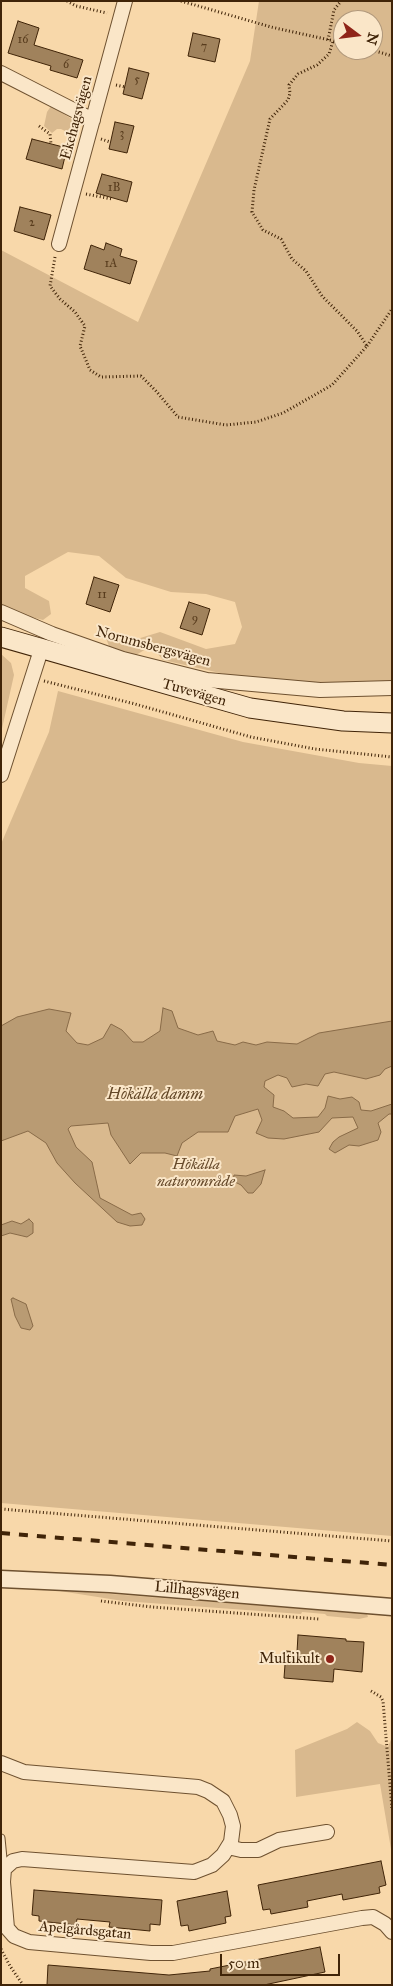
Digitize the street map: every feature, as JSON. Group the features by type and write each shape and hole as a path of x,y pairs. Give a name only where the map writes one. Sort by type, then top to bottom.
{"main road":[{"name":"Tuvevägen","path":"1,638 250,708 343,721 392,723"}],"street":[{"name":"Ekehagsvägen","path":"59,244 125,1"},
{"path":"1,73 93,120"},
{"name":"Norumsbergsvägen","path":"1,612 52,634 123,659 207,680 320,690 392,688"},
{"path":"1,776 41,650"},
{"name":"Lillhagsvägen","path":"1,1579 110,1584 392,1607"},
{"path":"1,1763 24,1772 198,1787 208,1791 223,1802 233,1826 231,1842 223,1855 212,1865 194,1872 22,1859 12,1861 4,1869"},
{"path":"228,1847 242,1850 258,1850 280,1840 327,1832"},
{"name":"Apelgårdsgatan","path":"4,1869 3,1882 8,1928 14,1936 28,1942 151,1953 173,1953 373,1917 385,1924 392,1932"}],"lane":[{"path":"1,1838 4,1869"}],"path":[{"path":"67,1 76,6 121,16"},
{"path":"181,1 271,27 333,42 329,54 317,65 298,74 289,85 290,93 288,100 270,119 254,190 252,212 263,230 281,239 292,259 306,271 322,296 357,331 367,346"},
{"path":"328,40 334,10 341,1"},
{"path":"39,126 50,134 51,144"},
{"path":"74,190 107,200 112,199"},
{"path":"59,244 50,286 60,300 75,312 84,326 80,346 90,370 101,377 141,376 178,418 226,425 256,422 283,413 332,385 390,317 392,309"},
{"path":"31,678 126,701 251,737 315,748 392,757"},
{"path":"1,1509 392,1541"},
{"path":"96,1601 152,1607 324,1619"},
{"path":"371,1691 381,1696 384,1701 392,1809"},
{"path":"1,1949 22,1985"}],"green space":[{"path":"259,1 392,1 392,682 364,684 305,683 229,675 163,660 151,646 136,655 114,650 109,646 104,633 137,639 160,632 206,649 235,644 242,627 235,602 206,594 171,592 126,578 99,556 68,552 25,576 25,588 49,601 51,614 43,620 12,612 1,613 1,250 138,322 250,61"},
{"path":"51,106 75,121 78,125 77,137 61,129 57,129 52,133 44,126 47,112"},
{"path":"1,654 11,663 14,675 1,733"},
{"name":"Hökälla naturområde","path":"58,691 243,742 359,763 392,766 392,1536 1,1503 1,844 49,732"},
{"path":"47,1589 367,1614 368,1617 359,1619 302,1612 301,1614 123,1601"},
{"path":"357,1722 370,1731 378,1743 388,1747 392,1737 392,1855 380,1784 296,1797 295,1750 347,1729"}],"water":[{"name":"Hökälla damm","path":"163,1008 172,1011 178,1028 198,1035 213,1031 217,1041 235,1045 243,1042 256,1045 267,1042 297,1044 319,1033 392,1021 392,1066 385,1069 380,1075 366,1079 334,1072 325,1074 318,1086 306,1084 292,1087 287,1078 278,1075 265,1081 264,1087 274,1095 273,1107 284,1111 293,1118 318,1117 325,1108 328,1096 340,1099 352,1097 359,1102 361,1110 371,1111 392,1104 392,1114 389,1114 378,1123 381,1132 378,1140 359,1146 349,1145 335,1153 329,1149 333,1142 358,1128 353,1117 332,1118 319,1132 284,1139 268,1138 256,1133 262,1120 258,1109 235,1116 228,1132 198,1132 182,1143 177,1156 165,1153 141,1153 130,1164 111,1135 108,1123 71,1126 68,1129 76,1147 92,1162 100,1198 132,1215 141,1213 145,1219 142,1225 130,1226 117,1222 75,1183 57,1163 46,1143 28,1131 1,1141 1,1026 17,1017 49,1009 71,1013 66,1031 77,1043 88,1045 103,1038 111,1024 122,1030 133,1042 143,1042 160,1031"},
{"path":"265,1170 261,1184 253,1193 248,1193 241,1185 233,1181 234,1175 246,1176"},
{"path":"29,1219 33,1223 33,1233 27,1237 10,1233 1,1236 1,1225 12,1221 21,1224"},
{"path":"13,1298 26,1304 33,1326 30,1330 21,1328 15,1316 11,1299"}],"building":[{"path":"18,21 39,28 34,45 83,60 77,78 50,70 51,66 8,53"},
{"path":"193,33 220,39 215,62 188,56"},
{"path":"129,68 149,73 142,99 123,94"},
{"path":"115,122 134,126 127,153 109,149"},
{"path":"32,139 67,148 62,169 26,159"},
{"path":"102,174 132,182 127,202 96,193"},
{"path":"20,207 51,215 44,240 14,231"},
{"path":"106,243 122,249 120,256 137,261 130,284 84,269 91,245 104,250"},
{"path":"94,577 119,585 110,612 86,604"},
{"path":"189,602 210,609 202,635 180,628"},
{"name":"Multikult","path":"298,1635 364,1642 362,1672 334,1669 333,1682 284,1678 286,1651 297,1652"},
{"path":"381,1861 386,1885 379,1887 380,1893 343,1900 342,1894 307,1901 308,1907 271,1914 270,1909 263,1910 258,1885"},
{"path":"34,1890 162,1900 160,1925 150,1924 150,1931 109,1927 110,1922 77,1919 76,1925 39,1921 39,1916 32,1915"},
{"path":"227,1891 231,1916 225,1917 226,1923 189,1931 188,1925 181,1926 177,1901"},
{"path":"320,1947 325,1972 264,1985 47,1985 48,1965 169,1975 210,1971 210,1969"}],"railway":[{"path":"1,1533 392,1565"}],"place":[{"name":"Multikult","path":"330,1659"}]}
